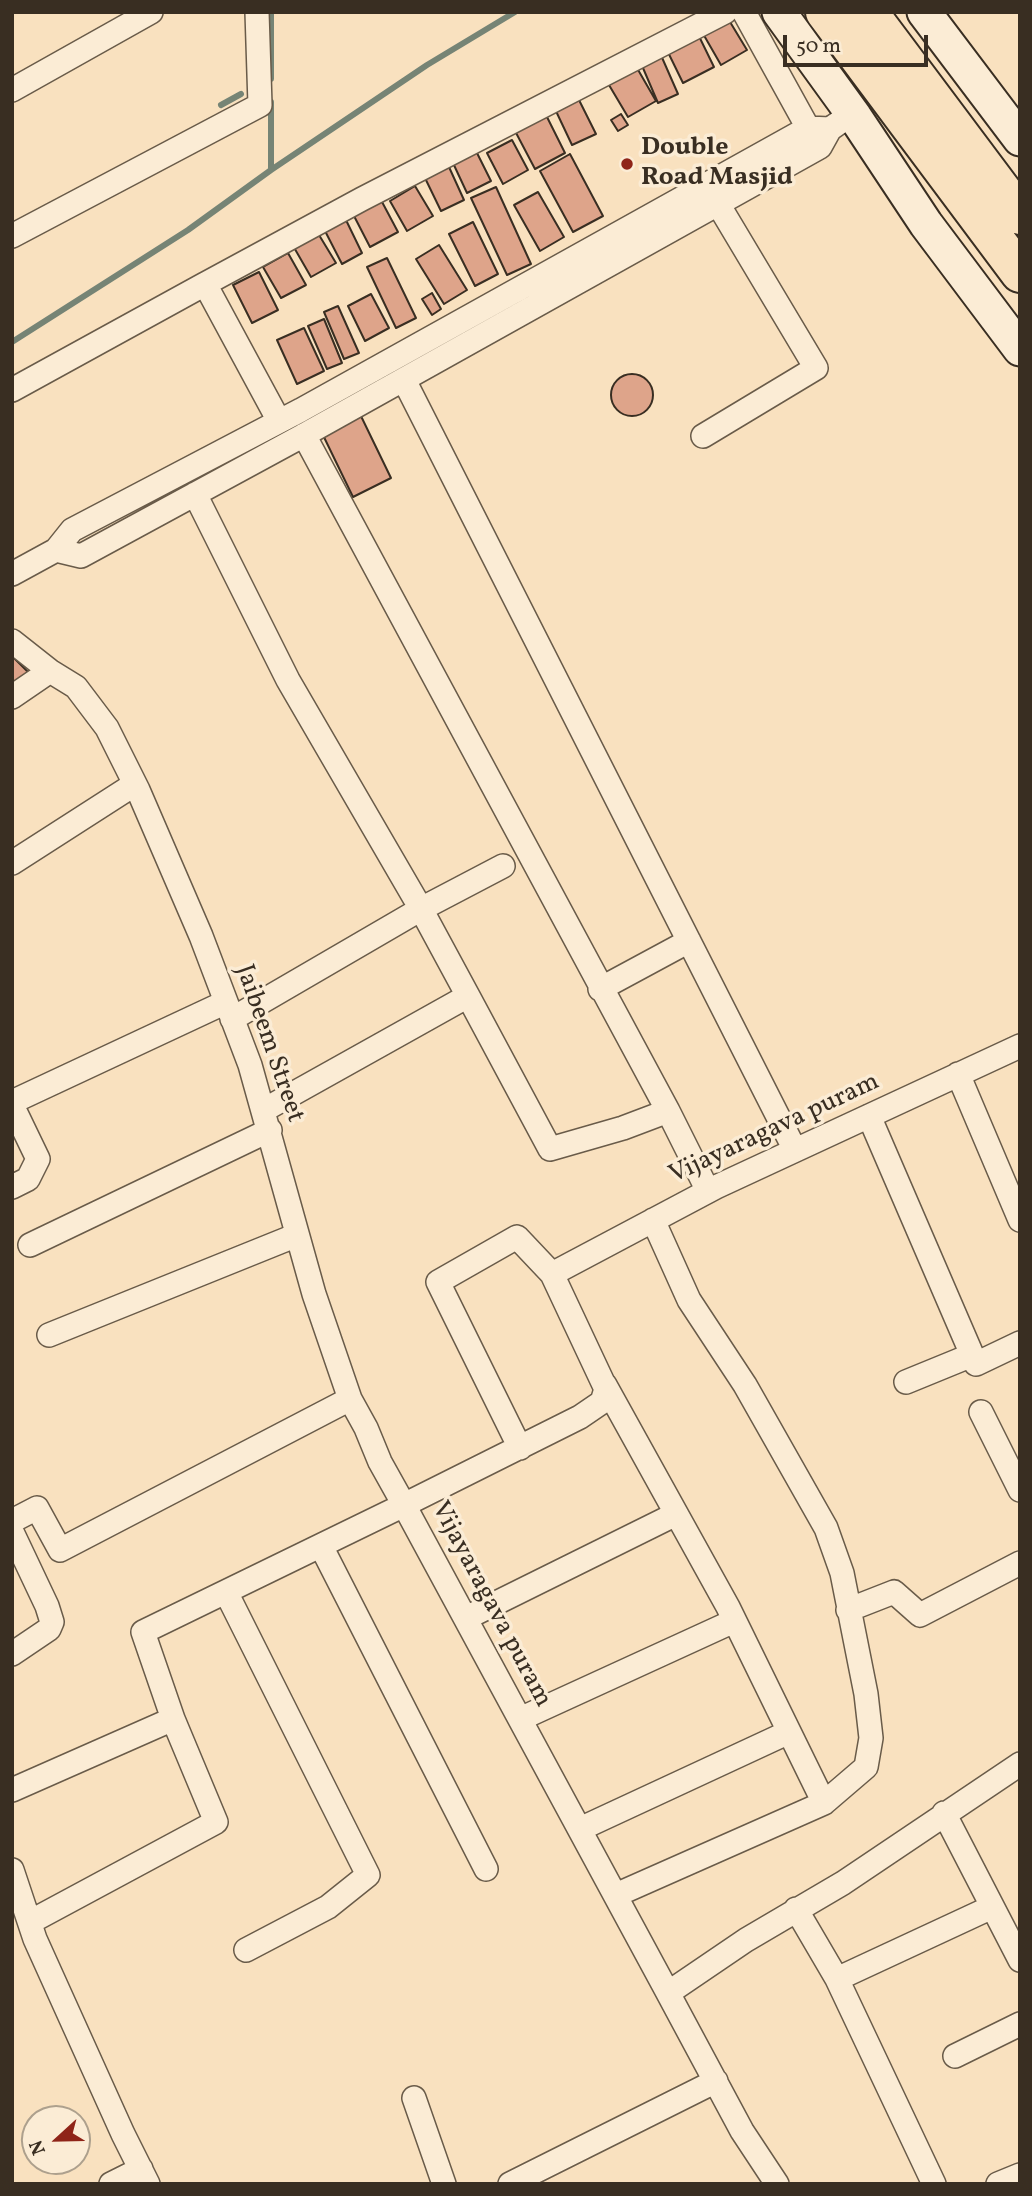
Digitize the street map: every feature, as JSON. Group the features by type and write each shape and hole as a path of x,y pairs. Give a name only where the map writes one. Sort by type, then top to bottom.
{"highway":[{"path":"825,12 1020,273"},
{"path":"868,12 1020,215"}],"main road":[{"path":"779,12 830,124 926,224 1020,349"},
{"path":"924,12 1020,139"}],"street":[{"path":"12,90 150,12"},
{"path":"12,236 260,105 257,12"},
{"path":"12,390 362,199 724,12"},
{"path":"744,12 830,124"},
{"path":"56,550 81,556 404,380 820,147 830,124"},
{"path":"12,575 56,550 72,530 830,124"},
{"path":"703,436 816,368 718,204"},
{"path":"205,284 279,421"},
{"path":"404,380 795,1150"},
{"path":"304,435 668,1111 708,1191"},
{"path":"195,494 288,680 421,909 550,1149 623,1128 668,1111"},
{"name":"Jaibeem Street","path":"12,641 50,671 76,687 107,728 135,784 201,936 229,1010 267,1120 318,1307 350,1399 404,1505"},
{"path":"12,697 50,671"},
{"path":"12,863 135,784"},
{"path":"12,1187 28,1179 38,1159 12,1104 229,1010 503,866"},
{"path":"600,989 689,941"},
{"path":"30,1245 267,1120 468,996"},
{"name":"Vijayaragava puram","path":"552,1274 708,1191 1020,1046"},
{"path":"958,1074 1020,1220"},
{"path":"869,1116 976,1364 1020,1343"},
{"path":"616,1895 824,1803 866,1767 871,1738 866,1694 842,1573 826,1528 745,1385 689,1300 653,1220"},
{"path":"50,1335 297,1235"},
{"path":"520,1448 438,1282 517,1237 552,1274 605,1385 734,1621 824,1803"},
{"path":"906,1382 972,1355"},
{"name":"Vijayaragava puram","path":"605,1385 602,1402 580,1417 404,1505 742,2131 777,2184"},
{"path":"12,1521 37,1508 60,1550 350,1399"},
{"path":"981,1412 1020,1490"},
{"path":"30,1922 216,1822 173,1719 142,1632 404,1505"},
{"path":"466,1618 676,1514"},
{"path":"12,1532 52,1622 49,1629 12,1654"},
{"path":"321,1546 486,1869"},
{"path":"848,1610 894,1592 920,1615 1020,1563"},
{"path":"226,1592 368,1875 328,1907 246,1950"},
{"path":"520,1719 734,1621"},
{"path":"12,1790 173,1719"},
{"path":"580,1829 789,1732"},
{"path":"668,1993 796,1909 843,1883 1020,1764"},
{"path":"944,1813 1020,1960"},
{"path":"12,1870 46,1963 144,2176 111,2184"},
{"path":"837,1979 992,1907"},
{"path":"796,1909 837,1979 934,2184"},
{"path":"955,2056 1020,2024"},
{"path":"510,2184 716,2081"},
{"path":"414,2098 444,2184"}],"building":[{"path":"724,12 747,50 721,65 698,25"},
{"path":"694,26 714,67 683,83 663,42"},
{"path":"660,53 678,94 658,103 640,61"},
{"path":"637,68 656,101 628,117 609,85"},
{"path":"578,98 596,134 572,145 555,109"},
{"path":"545,113 565,153 535,169 514,129"},
{"path":"621,114 628,125 618,131 611,120"},
{"path":"512,140 528,170 503,184 487,153"},
{"path":"476,151 491,181 467,193 453,163"},
{"path":"570,154 603,216 573,232 540,171"},
{"path":"449,167 464,200 441,211 425,178"},
{"path":"415,186 433,216 407,231 390,201"},
{"path":"496,187 531,264 507,275 471,198"},
{"path":"538,192 564,237 540,251 514,205"},
{"path":"381,200 398,232 370,247 353,214"},
{"path":"345,218 362,253 342,264 324,229"},
{"path":"473,222 498,274 475,286 449,234"},
{"path":"316,230 336,263 311,277 292,244"},
{"path":"439,245 467,290 444,304 416,259"},
{"path":"288,253 306,285 281,298 263,267"},
{"path":"387,258 416,318 396,328 367,267"},
{"path":"259,272 278,310 252,323 233,285"},
{"path":"432,293 441,309 432,315 422,299"},
{"path":"371,294 389,328 365,341 348,306"},
{"path":"338,306 359,353 344,359 324,312"},
{"path":"324,319 342,363 327,369 308,326"},
{"path":"304,328 324,371 297,384 277,340"},
{"path":"632,374 647,380 653,395 647,410 632,416 617,410 611,395 617,380"},
{"path":"359,412 391,478 353,497 321,431"},
{"path":"12,656 29,673 12,683"}],"waterway":[{"path":"266,81 271,79 271,12"},
{"path":"12,342 188,230 271,170 427,65 515,12"},
{"path":"221,105 241,94"},
{"path":"271,102 271,170"}],"place":[{"name":"Double Road Masjid","path":"627,164"}]}
